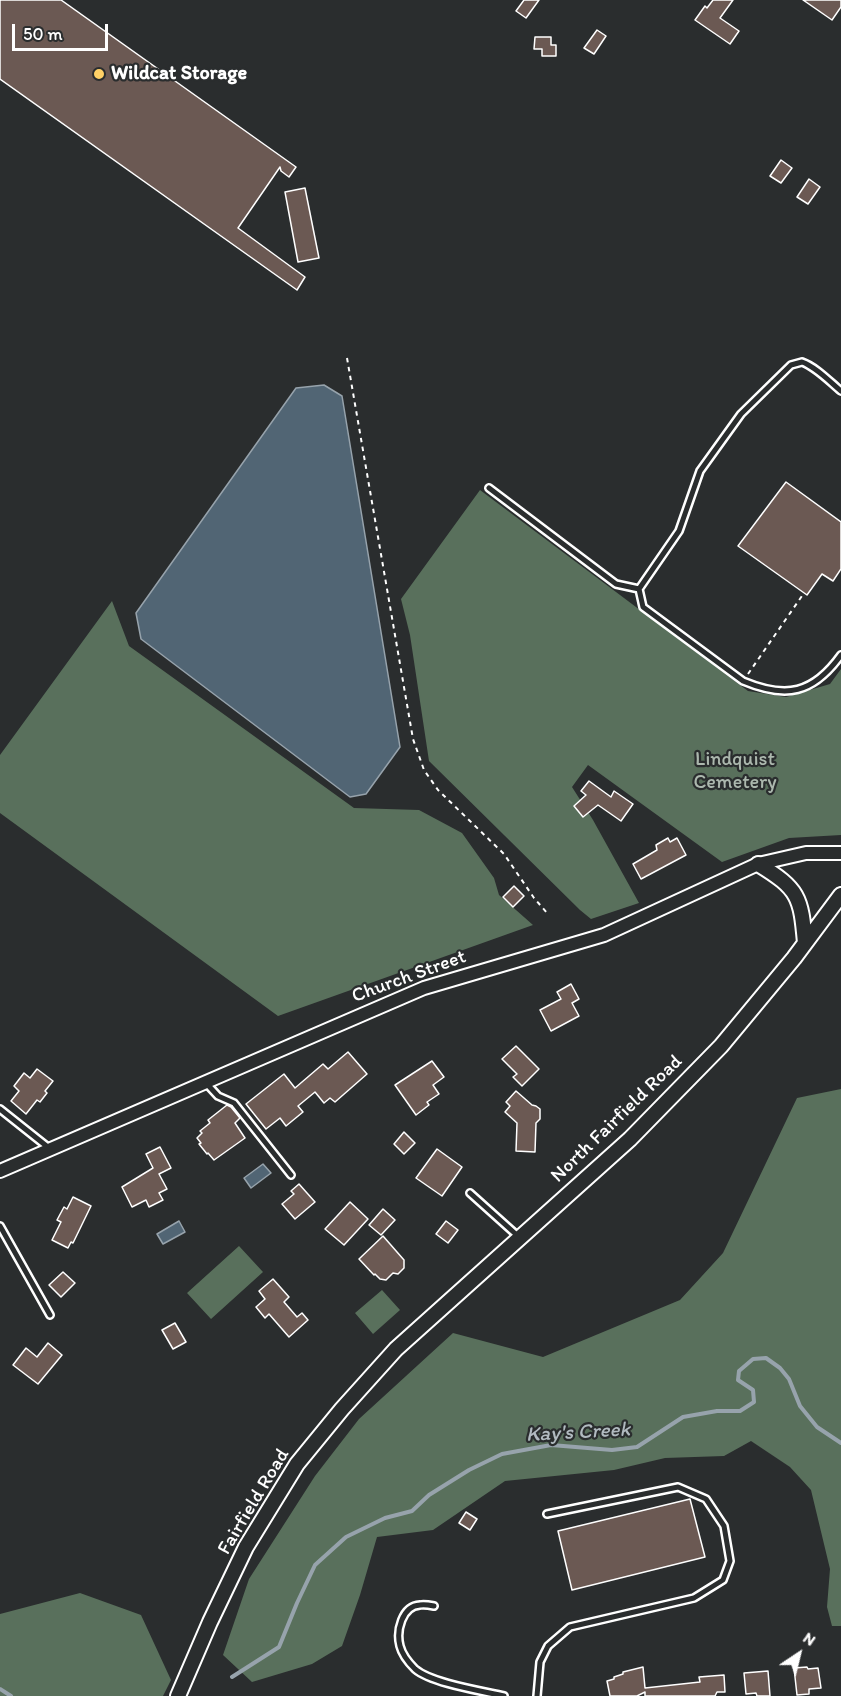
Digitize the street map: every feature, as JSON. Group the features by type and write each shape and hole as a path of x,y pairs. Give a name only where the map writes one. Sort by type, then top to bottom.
{"main road":[{"path":"758,864 785,882 796,896 802,908 805,943"},
{"name":"North Fairfield Road","path":"396,1349 630,1139 721,1046 841,895"},
{"name":"Fairfield Road","path":"178,1696 246,1547 297,1464 396,1349"}],"street":[{"name":"Church Street","path":"0,1171 424,988 604,935 758,864 806,853 841,853"}],"lane":[{"path":"841,390 820,375 813,366 802,362 792,365 741,414 700,471 679,531 639,589 643,607 743,681 762,689 778,692 794,691 814,683 831,669 841,655"},
{"path":"489,488 616,584 639,589"},
{"path":"205,1081 218,1096 234,1103 291,1175"},
{"path":"0,1109 51,1149"},
{"path":"470,1193 520,1238"},
{"path":"0,1226 50,1315"},
{"path":"537,1696 540,1662 548,1646 570,1627 694,1598 723,1580 730,1561 724,1526 706,1499 678,1487 547,1514"},
{"path":"434,1606 418,1604 407,1611 402,1618 400,1646 406,1658 416,1670 429,1677 504,1696"}],"path":[{"path":"347,358 411,727 424,770 438,790 504,854 522,877 534,898 548,914"},
{"path":"743,681 804,593"}],"green space":[{"name":"Lindquist Cemetery","path":"480,490 748,691 786,697 830,684 841,669 841,835 789,838 722,862 588,765 572,787 639,903 591,919 580,910 429,761 410,635 401,599"},
{"path":"112,601 129,646 354,808 419,810 462,833 494,878 499,895 533,925 278,1016 0,813 0,755"},
{"path":"841,1089 841,1626 832,1626 827,1607 830,1569 811,1490 790,1467 751,1441 724,1456 665,1458 614,1470 505,1481 433,1530 377,1537 342,1646 312,1664 252,1682 223,1655 249,1579 315,1476 359,1419 453,1333 543,1357 680,1300 723,1253 797,1098"},
{"path":"239,1246 263,1272 211,1319 187,1293"},
{"path":"382,1290 400,1310 373,1334 355,1313"},
{"path":"80,1593 141,1615 171,1680 163,1696 0,1696 0,1614"}],"water":[{"path":"324,385 342,396 400,747 366,794 350,797 141,639 136,613 296,388"},
{"path":"263,1164 271,1173 251,1188 244,1178"},
{"path":"179,1221 185,1232 163,1244 157,1234"}],"building":[{"path":"0,0 61,0 296,167 289,177 281,171 280,167 238,228 305,277 297,290 0,79"},
{"path":"524,0 539,0 526,18 516,11"},
{"path":"713,0 733,0 720,18 739,31 730,44 695,20 705,6 707,8"},
{"path":"803,0 841,0 841,7 832,20"},
{"path":"597,30 606,36 594,54 584,48"},
{"path":"535,37 551,37 551,45 556,45 556,56 542,56 542,49 534,49"},
{"path":"781,160 792,168 781,183 770,176"},
{"path":"809,179 820,187 808,204 797,197"},
{"path":"305,188 319,258 298,262 285,192"},
{"path":"786,482 841,522 841,569 833,581 822,574 807,595 738,546"},
{"path":"589,781 611,797 614,791 633,804 621,821 598,805 583,817 574,806 586,795 581,791"},
{"path":"668,838 670,842 677,838 686,855 641,879 633,864 657,850 656,845"},
{"path":"514,886 524,896 513,907 503,897"},
{"path":"571,984 579,999 572,1003 579,1016 551,1031 540,1010 561,999 557,992"},
{"path":"516,1046 539,1069 522,1086 513,1077 517,1074 502,1059"},
{"path":"348,1052 367,1074 335,1102 330,1098 324,1103 315,1092 298,1106 303,1112 286,1126 280,1118 266,1129 246,1104 284,1074 295,1088 323,1064 328,1069"},
{"path":"432,1061 444,1077 433,1085 439,1094 427,1102 429,1105 416,1115 395,1085"},
{"path":"37,1069 53,1081 40,1102 37,1100 26,1114 11,1101 19,1091 14,1086 24,1073 30,1078"},
{"path":"516,1091 540,1109 540,1119 536,1123 535,1152 516,1151 517,1123 505,1112 510,1106 506,1102"},
{"path":"227,1105 240,1118 235,1123 245,1138 214,1160 199,1144 201,1143 197,1138 202,1133 200,1131 210,1123 208,1120"},
{"path":"404,1132 415,1143 404,1154 394,1144"},
{"path":"160,1147 171,1168 159,1174 167,1189 159,1193 163,1200 149,1207 146,1200 132,1207 122,1187 153,1168 146,1154"},
{"path":"437,1149 462,1167 442,1196 416,1178"},
{"path":"299,1184 315,1202 295,1219 282,1204 294,1194 291,1191"},
{"path":"73,1197 91,1206 73,1243 71,1242 68,1248 52,1240 61,1222 57,1220 64,1207 67,1209"},
{"path":"350,1202 368,1219 344,1245 325,1229"},
{"path":"383,1209 395,1220 381,1235 369,1225"},
{"path":"446,1221 458,1230 448,1243 436,1234"},
{"path":"383,1236 404,1260 404,1268 398,1274 393,1273 386,1280 374,1275 359,1259"},
{"path":"63,1272 75,1283 61,1297 49,1285"},
{"path":"273,1279 289,1297 284,1302 297,1317 302,1313 308,1320 289,1337 269,1314 265,1318 256,1307 265,1299 259,1291"},
{"path":"175,1323 186,1342 173,1349 162,1330"},
{"path":"48,1343 62,1355 38,1384 13,1365 26,1348 37,1357"},
{"path":"690,1499 705,1557 572,1590 558,1531"},
{"path":"466,1512 477,1519 470,1530 459,1523"},
{"path":"643,1667 645,1688 700,1682 699,1677 724,1675 725,1692 717,1692 715,1696 645,1696 645,1692 637,1696 610,1696 607,1681 623,1672"},
{"path":"807,1667 808,1669 818,1668 821,1688 809,1689 809,1694 797,1695 794,1668"},
{"path":"768,1671 770,1696 757,1696 756,1693 746,1694 744,1673"}],"waterway":[{"name":"Kay's Creek","path":"232,1677 279,1647 315,1565 346,1537 385,1518 412,1511 429,1495 469,1470 502,1454 551,1445 612,1450 637,1447 683,1417 717,1411 740,1411 754,1402 753,1390 738,1380 739,1371 753,1359 766,1358 780,1368 789,1379 800,1406 817,1427 841,1443"},
{"name":"Kay's Creek","path":"0,1689 11,1696"}],"place":[{"name":"Wildcat Storage","path":"99,74"}]}
